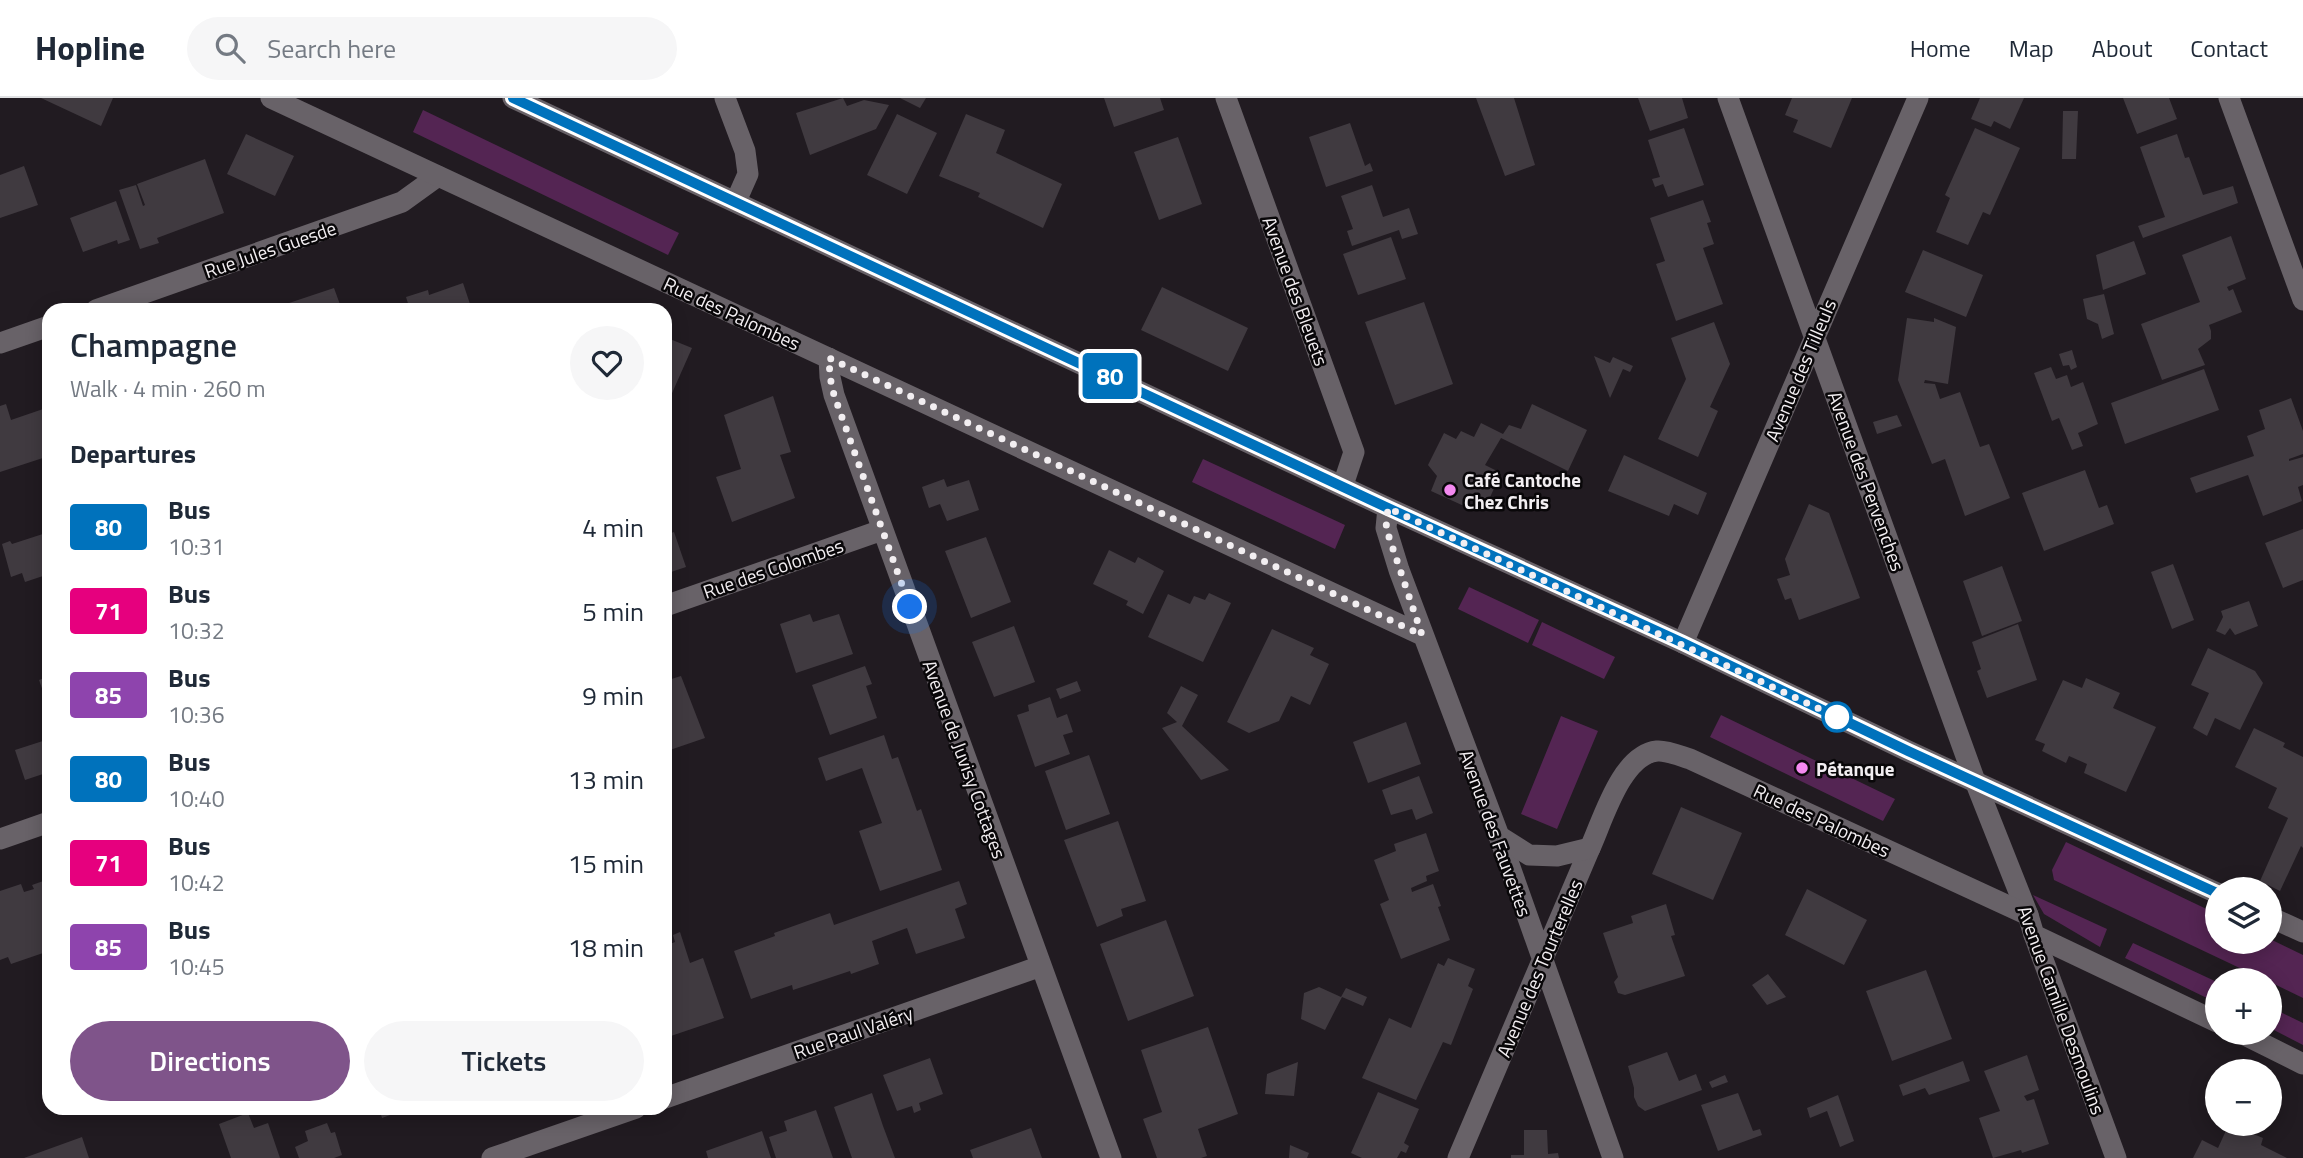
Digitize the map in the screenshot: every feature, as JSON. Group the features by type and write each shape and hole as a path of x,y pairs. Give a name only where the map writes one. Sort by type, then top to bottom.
{"street":[{"name":"Rue des Palombes","path":"271,98 1422,635"},
{"path":"513,98 2205,887"},
{"path":"725,98 745,151 748,174 736,201"},
{"name":"Avenue des Bleuets","path":"1226,98 1354,452 1343,485"},
{"name":"Avenue des Pervenches","path":"1728,98 1975,781 2008,863"},
{"name":"Avenue des Tilleuls","path":"1683,643 1919,98"},
{"path":"2230,98 2303,300"},
{"name":"Rue Jules Guesde","path":"116,303 402,202 438,176"},
{"path":"0,343 42,328"},
{"name":"Avenue de Juvisy Cottages","path":"829,358 834,395 1111,1158"},
{"name":"Avenue des Fauvettes","path":"1388,508 1386,528 1422,635 1499,836 1613,1158"},
{"name":"Rue des Colombes","path":"672,604 882,530"},
{"name":"Rue des Palombes","path":"1621,778 1640,757 1658,751 1690,758 2031,925 2205,1016"},
{"name":"Avenue des Tourterelles","path":"1458,1158 1621,778"},
{"path":"0,839 42,824"},
{"path":"1499,836 1529,855 1557,856 1590,848"},
{"name":"Avenue Camille Desmoulins","path":"2008,863 2116,1158"},
{"path":"2282,922 2303,932"},
{"name":"Rue Paul Valéry","path":"672,1096 1041,966"},
{"path":"2265,1045 2303,1064"},
{"path":"492,1158 616,1115"}],"shaded area":[{"path":"423,110 679,233 668,255 413,132"},
{"path":"1203,459 1345,525 1335,549 1192,482"},
{"path":"1469,587 1539,620 1528,643 1458,609"},
{"path":"1542,622 1615,657 1604,679 1532,645"},
{"name":"Pétanque","path":"1721,715 1895,799 1883,821 1710,737"},
{"path":"1561,716 1598,731 1557,829 1521,814"},
{"path":"2066,842 2205,908 2205,952 2054,880 2052,870"},
{"path":"2033,895 2107,929 2100,947 2044,914"},
{"path":"2133,943 2205,976 2205,997 2125,958"},
{"path":"2282,945 2303,955 2303,998 2282,988 2282,968 2240,968 2210,954 2282,954"},
{"path":"2282,1013 2303,1023 2303,1045 2282,1034"}],"building":[{"path":"41,98 113,98 101,126"},
{"path":"843,98 847,106 864,100 889,105 876,129 810,155 796,113"},
{"path":"900,98 926,98 920,108"},
{"path":"1104,98 1160,98 1164,110 1114,127"},
{"path":"1476,98 1514,98 1535,165 1505,176"},
{"path":"1638,98 1682,98 1688,118 1650,131"},
{"path":"1792,98 1852,98 1831,148 1793,132 1798,120 1785,115"},
{"path":"1980,98 2024,98 2010,129 1994,121 1991,127 1971,119"},
{"path":"2123,98 2169,98 2177,119 2137,134"},
{"path":"2063,111 2078,111 2076,159 2062,159"},
{"path":"897,114 937,133 907,194 867,175"},
{"path":"966,114 1005,130 996,153 1062,184 1043,228 978,197 980,193 939,176"},
{"path":"1350,123 1365,166 1370,163 1373,171 1326,187 1309,137"},
{"path":"1684,128 1704,185 1668,197 1663,184 1655,187 1652,179 1660,177 1648,140"},
{"path":"1975,128 2020,148 1990,215 1983,212 1968,245 1936,232 1950,198 1945,195"},
{"path":"246,134 294,156 275,196 227,174"},
{"path":"2177,134 2203,195 2233,186 2238,203 2143,238 2138,226 2165,217 2140,147"},
{"path":"1178,137 1202,204 1159,220 1134,152"},
{"path":"205,159 224,213 157,238 159,243 140,249 119,190 136,185 143,206 145,205 137,184"},
{"path":"24,166 38,205 0,218 0,175"},
{"path":"1372,185 1383,217 1409,208 1418,234 1402,239 1399,230 1352,246 1347,231 1353,229 1341,196"},
{"path":"1703,200 1711,222 1707,223 1714,244 1703,248 1723,304 1676,321 1656,264 1665,261 1650,218"},
{"path":"116,201 130,240 118,244 117,240 83,252 70,218"},
{"path":"2231,236 2246,279 2227,287 2229,291 2233,289 2242,312 2209,325 2211,339 2198,349 2205,365 2162,380 2141,324 2200,302 2182,255"},
{"path":"1391,237 1406,279 1358,295 1343,254"},
{"path":"2134,241 2146,274 2103,290 2096,255"},
{"path":"1923,250 1983,275 1966,317 1905,292"},
{"path":"463,283 470,303 408,303 406,297 428,290 429,295"},
{"path":"1162,287 1248,328 1228,371 1141,330"},
{"path":"334,288 339,303 289,303"},
{"path":"2104,294 2114,334 2102,339 2098,324 2087,319 2083,299"},
{"path":"1424,302 1453,384 1395,405 1365,322"},
{"path":"1907,318 1934,322 1934,318 1956,327 1948,384 1925,380 1924,383 1935,384 1940,399 1960,392 1980,447 1989,444 2010,498 1965,516 1945,459 1932,464 1898,380"},
{"path":"1714,322 1730,364 1710,407 1718,411 1698,457 1658,439 1686,379 1671,338"},
{"path":"672,340 692,348 672,393"},
{"path":"2072,350 2077,367 2071,370 2069,365 2063,366 2059,354"},
{"path":"1594,356 1610,363 1613,357 1633,366 1630,372 1623,369 1610,398"},
{"path":"2051,367 2056,379 2067,375 2071,387 2083,382 2098,424 2078,433 2083,446 2072,450 2059,418 2052,421 2034,373"},
{"path":"2204,369 2219,410 2125,444 2111,403"},
{"path":"773,396 791,452 780,455 795,498 732,522 716,477 741,469 724,415"},
{"path":"2291,398 2303,431 2303,454 2289,461 2303,457 2303,485 2298,487 2302,501 2263,516 2248,475 2196,493 2190,478 2254,456 2247,436 2265,429 2259,410"},
{"path":"6,404 11,420 42,409 42,458 0,472 0,406"},
{"path":"1532,404 1587,430 1568,471 1501,438 1485,465 1501,473 1487,504 1469,495 1464,506 1431,491 1437,476 1428,465 1444,433 1456,439 1461,431 1474,437 1481,423 1503,434 1509,425 1521,429"},
{"path":"1897,415 1902,426 1877,434 1873,422"},
{"path":"1624,455 1707,493 1698,515 1674,504 1669,516 1608,491"},
{"path":"2085,470 2099,508 2107,505 2114,524 2044,551 2022,493"},
{"path":"944,479 947,487 969,480 979,510 947,521 940,504 929,508 922,487"},
{"path":"1809,504 1829,513 1860,598 1799,620 1791,598 1785,600 1777,579 1790,575 1785,559"},
{"path":"2303,529 2303,580 2283,588 2265,543"},
{"path":"674,532 686,567 672,572"},
{"path":"42,534 42,576 25,582 22,573 11,577 2,544 10,541 12,544"},
{"path":"986,537 1011,602 971,618 945,551"},
{"path":"1109,550 1135,563 1138,557 1164,571 1143,614 1126,605 1128,601 1093,584"},
{"path":"2173,564 2194,620 2172,629 2151,572"},
{"path":"2002,566 2022,621 1982,636 1963,581"},
{"path":"1209,593 1231,603 1203,662 1148,637 1168,594 1190,604 1194,596 1205,600"},
{"path":"2249,601 2258,626 2235,635 2230,628 2225,635 2216,631 2223,617 2221,611"},
{"path":"810,614 813,622 839,614 853,654 796,673 780,624"},
{"path":"2018,624 2037,680 1987,698 1977,671 1981,669 1972,642"},
{"path":"1014,626 1035,682 994,697 972,642"},
{"path":"1272,629 1314,648 1310,655 1329,664 1310,705 1291,696 1279,721 1249,733 1227,722"},
{"path":"2208,648 2255,671 2263,683 2240,730 2215,718 2207,736 2193,728 2209,693 2191,685"},
{"path":"865,666 872,684 866,686 877,718 830,735 812,685"},
{"path":"681,676 705,738 672,749 672,679"},
{"path":"2086,678 2120,693 2113,708 2156,727 2126,792 2084,773 2087,764 2069,756 2066,763 2042,751 2045,744 2035,740 2063,680 2082,688"},
{"path":"1077,681 1081,691 1060,699 1056,689"},
{"path":"1181,686 1198,695 1182,726 1229,770 1201,780 1162,728 1177,722 1167,713"},
{"path":"1050,697 1057,718 1067,714 1073,732 1063,735 1070,754 1035,767 1017,715 1029,711 1028,705"},
{"path":"1406,722 1421,764 1368,783 1353,742"},
{"path":"2254,728 2285,743 2283,747 2303,757 2303,848 2301,846 2282,887 2282,877 2262,877 2288,818 2268,808 2277,788 2235,767"},
{"path":"884,735 892,759 898,757 917,811 921,809 942,870 880,891 859,831 882,823 862,768 826,781 818,758"},
{"path":"42,741 42,774 25,780 15,750"},
{"path":"1089,755 1110,814 1066,830 1045,771"},
{"path":"1419,776 1433,813 1416,820 1412,809 1391,815 1382,790"},
{"path":"1681,807 1742,833 1713,900 1652,874"},
{"path":"1118,821 1146,901 1121,909 1123,916 1097,927 1064,840"},
{"path":"1426,833 1439,871 1426,876 1427,881 1411,888 1412,892 1433,884 1450,940 1401,959 1380,904 1389,900 1374,860 1396,851 1394,844"},
{"path":"42,881 42,953 11,964 8,957 0,960 0,891 21,884 24,892 34,889 32,885"},
{"path":"959,881 967,904 955,909 965,938 916,954 907,928 872,941 879,964 793,990 792,985 751,999 734,951 830,913 834,925"},
{"path":"1807,889 1867,920 1844,965 1785,935"},
{"path":"1666,904 1675,935 1671,936 1685,976 1625,995 1618,993 1614,982 1618,977 1603,933 1633,923 1631,916"},
{"path":"1166,920 1194,996 1128,1021 1100,944"},
{"path":"680,932 690,963 703,958 724,1018 672,1036 672,943 675,942 673,935"},
{"path":"1448,958 1475,969 1468,986 1473,989 1451,1045 1443,1042 1416,1100 1362,1078 1389,1018 1411,1028 1438,963 1444,966"},
{"path":"1926,970 1952,1039 1892,1061 1866,991"},
{"path":"1768,974 1786,997 1767,1005 1752,985"},
{"path":"1319,987 1341,997 1346,988 1367,997 1363,1006 1342,997 1325,1030 1301,1019 1304,993"},
{"path":"1208,1027 1238,1114 1198,1129 1207,1156 1157,1158 1143,1119 1162,1112 1141,1050"},
{"path":"1667,1052 1679,1081 1696,1074 1702,1090 1645,1111 1638,1106 1634,1097 1628,1066"},
{"path":"2027,1055 2039,1090 2024,1096 2027,1101 2034,1099 2049,1144 2022,1153 2021,1150 1993,1158 1979,1118 2000,1111 1984,1071"},
{"path":"930,1058 943,1094 919,1103 921,1110 914,1113 912,1106 897,1111 883,1075"},
{"path":"1963,1061 1970,1081 1929,1095 1925,1088 1903,1096 1899,1085"},
{"path":"1298,1062 1294,1096 1265,1094 1267,1074"},
{"path":"1725,1075 1728,1082 1712,1088 1709,1082"},
{"path":"1378,1092 1419,1109 1404,1143 1409,1146 1406,1153 1401,1151 1397,1158 1362,1158 1351,1153"},
{"path":"872,1093 895,1158 852,1158 834,1107"},
{"path":"1738,1093 1753,1131 1760,1129 1762,1135 1718,1151 1701,1105"},
{"path":"1838,1095 1854,1141 1840,1147 1827,1111 1810,1118 1807,1108"},
{"path":"816,1110 833,1158 776,1158 769,1137 787,1131 784,1121"},
{"path":"243,1115 249,1115 254,1128 268,1123 280,1158 231,1158 219,1124"},
{"path":"327,1123 331,1133 335,1132 342,1155 334,1158 299,1158 295,1147 308,1141 305,1131"},
{"path":"1031,1128 1042,1158 973,1158 970,1150"},
{"path":"1524,1130 1547,1130 1548,1154 1558,1153 1559,1158 1511,1158 1511,1155 1524,1155"},
{"path":"762,1131 771,1158 708,1158 706,1151"},
{"path":"2224,1136 2258,1136 2263,1138 2261,1145 2287,1158 2193,1158 2202,1140 2218,1148"},
{"path":"82,1137 89,1158 24,1158"},
{"path":"1290,1145 1309,1153 1307,1158 1289,1158"}],"bus line":[{"name":"80","path":"513,98 2205,887"}],"place":[{"name":"Café Cantoche Chez Chris","path":"1450,490"},
{"name":"Pétanque","path":"1802,768"}],"route":[{"path":"910,607 834,395 829,358 1422,635 1386,528 1388,508 1837,717"}]}
